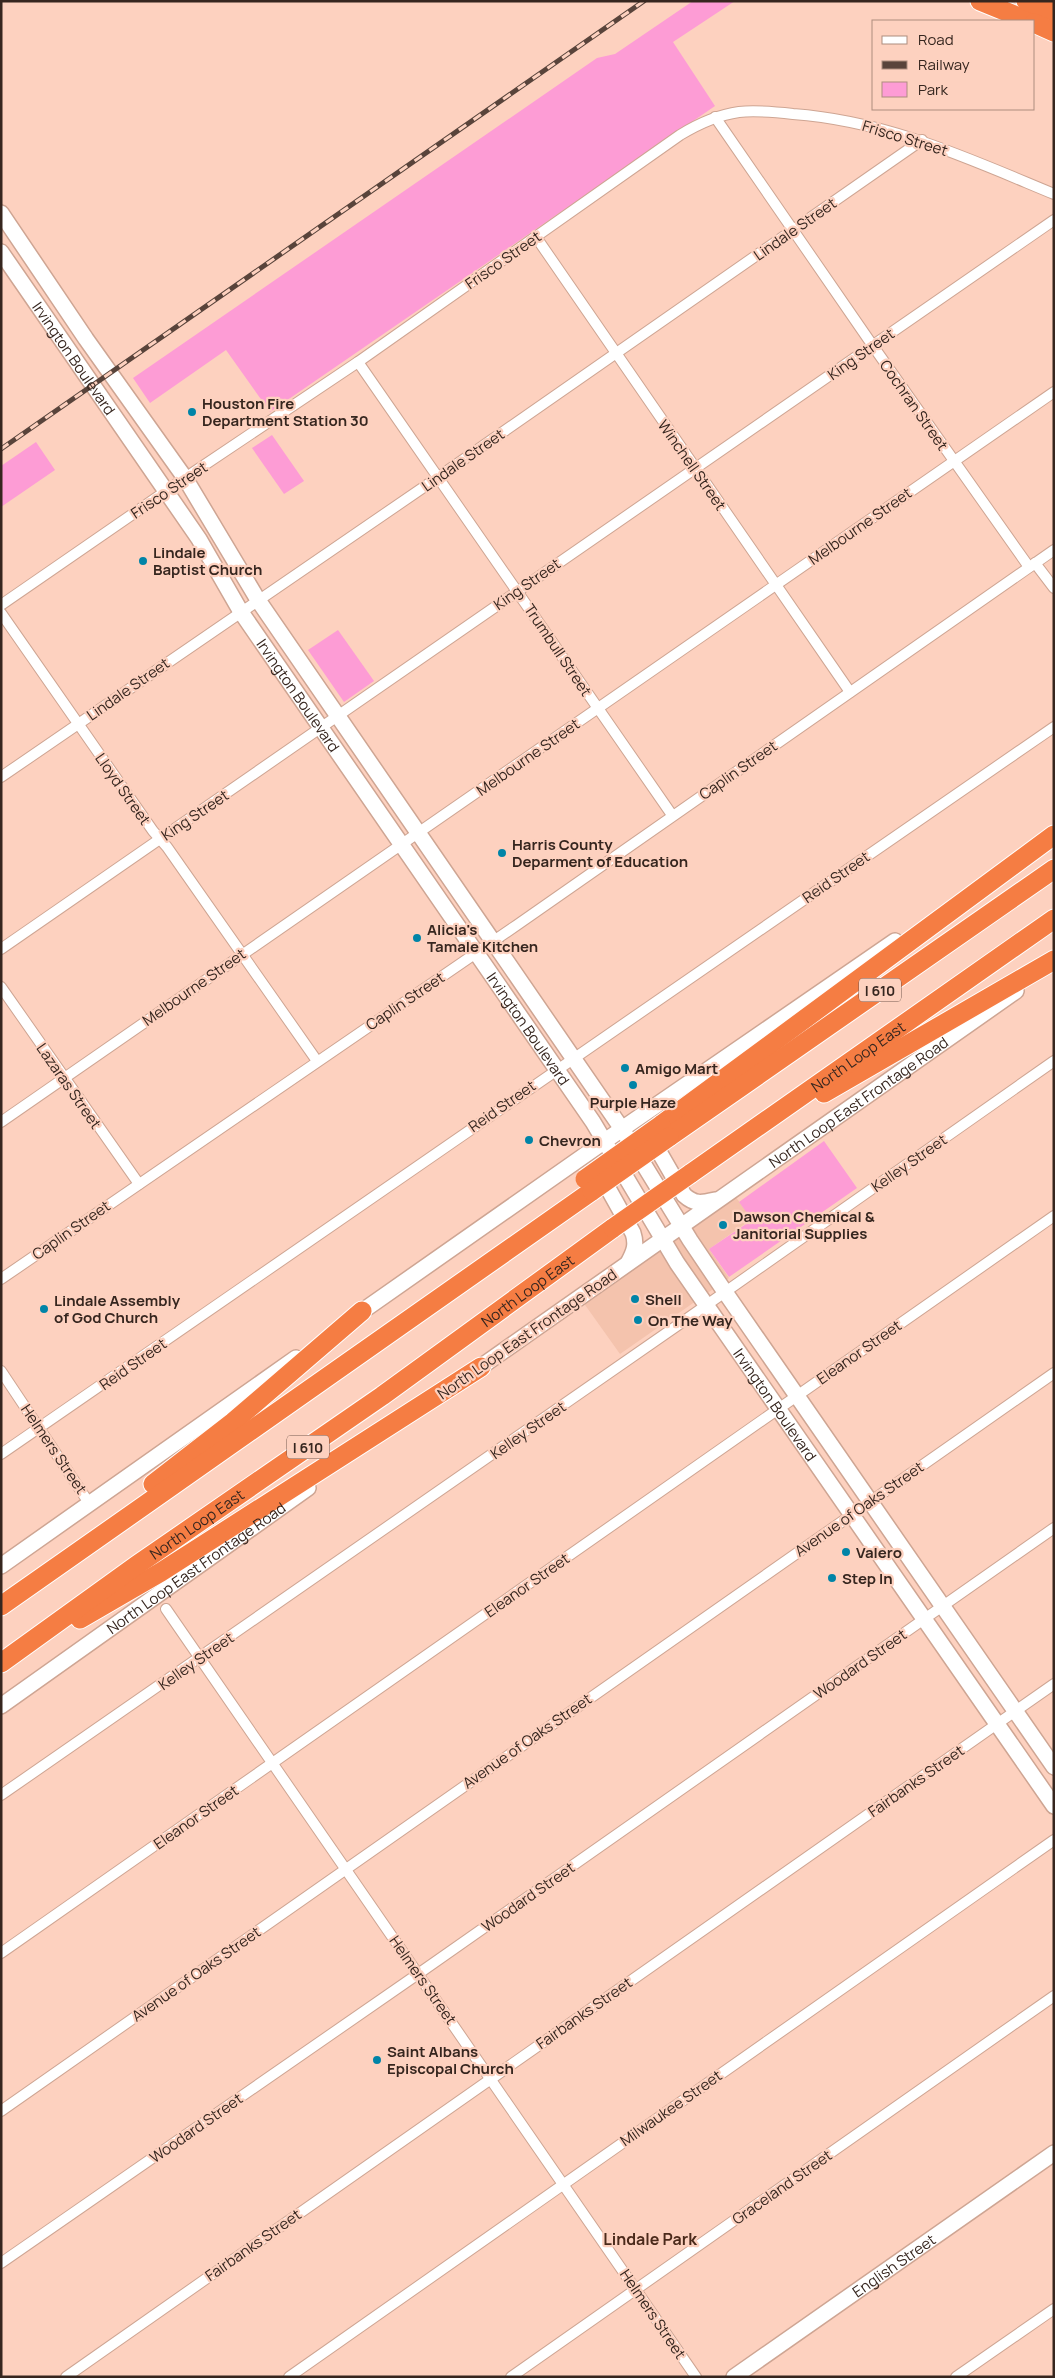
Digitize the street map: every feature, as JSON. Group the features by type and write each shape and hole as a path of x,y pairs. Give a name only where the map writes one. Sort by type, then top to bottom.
{"highway":[{"path":"980,1 1026,20"},
{"path":"1026,1 1054,12"},
{"path":"1035,23 1054,32"},
{"path":"665,1131 1054,833"},
{"name":"I 610","path":"1,1605 559,1215 588,1185 665,1131 1054,869"},
{"name":"North Loop East","path":"1,1664 137,1565 382,1396 713,1157 1054,919"},
{"path":"713,1157 1054,960"},
{"path":"1,1605 233,1422 362,1312"},
{"path":"1,1664 161,1572 481,1367"}],"main road":[{"name":"Irvington Boulevard","path":"1,213 6,230 185,478 258,600 420,832 622,1129 681,1226 725,1292 1054,1767"},
{"name":"Irvington Boulevard","path":"1,252 68,352 199,539 240,612 478,952 557,1069 605,1141 677,1263 1054,1806"},
{"path":"68,352 86,339"},
{"path":"139,454 158,441"},
{"path":"1,1566 622,1129 1054,833"},
{"name":"North Loop East Frontage Road","path":"1,1706 1054,964"},
{"path":"663,1102 651,1117 648,1128 650,1136 684,1196 691,1202 700,1203 720,1199"},
{"path":"575,1162 593,1166 598,1171 634,1233 635,1251 628,1264"},
{"name":"English Street","path":"734,2377 1054,2153"}],"street":[{"name":"Frisco Street","path":"1,606 185,478 358,362 680,135 715,117 740,112 760,111 802,114 883,128 922,140 1054,194"},
{"name":"Cochran Street","path":"715,117 872,346 953,460 1032,565 1054,588"},
{"name":"Lindale Street","path":"1,777 437,478 922,140"},
{"name":"King Street","path":"1,949 1054,220"},
{"name":"Winchell Street","path":"536,237 850,692"},
{"name":"Trumbull Street","path":"358,362 672,815"},
{"name":"Melbourne Street","path":"1,1122 242,953 776,585 953,460 1054,392"},
{"name":"Caplin Street","path":"1,1279 478,952 1054,550"},
{"name":"Lloyd Street","path":"1,613 317,1061"},
{"name":"Reid Street","path":"1,1454 1054,727"},
{"name":"Lazaras Street","path":"1,987 139,1184"},
{"name":"Kelley Street","path":"1,1796 200,1659 1054,1061"},
{"name":"Eleanor Street","path":"1,1953 1054,1216"},
{"name":"Helmers Street","path":"1,1371 90,1503"},
{"name":"Avenue of Oaks Street","path":"1,2111 345,1868 1054,1373"},
{"name":"Woodard Street","path":"1,2264 1054,1528"},
{"name":"Helmers Street","path":"166,1609 696,2377"},
{"name":"Fairbanks Street","path":"66,2377 1054,1684"},
{"name":"Milwaukee Street","path":"289,2377 1054,1840"},
{"name":"Graceland Street","path":"511,2377 1054,1996"},
{"path":"956,2377 1054,2309"}],"shaded area":[{"path":"735,1196 752,1219 709,1249 729,1278 620,1354 583,1302"}],"green space":[{"path":"693,1 735,1 673,42 715,106 270,412 226,350 150,403 133,378 597,58 615,54"},
{"path":"272,435 304,481 284,494 252,448"},
{"path":"36,442 55,470 1,507 1,466"},
{"path":"338,630 374,681 344,702 308,650"},
{"path":"824,1141 857,1188 729,1277 709,1249 752,1220 739,1202"}],"railway":[{"path":"1,449 644,1"}],"place":[{"name":"Houston Fire Department Station 30","path":"192,412"},
{"name":"Lindale Baptist Church","path":"143,561"},
{"name":"Harris County Deparment of Education","path":"502,853"},
{"name":"Alicia's Tamale Kitchen","path":"417,938"},
{"name":"Amigo Mart","path":"625,1068"},
{"name":"Purple Haze","path":"633,1085"},
{"name":"Chevron","path":"529,1140"},
{"name":"Dawson Chemical & Janitorial Supplies","path":"723,1225"},
{"name":"Shell","path":"635,1299"},
{"name":"Lindale Assembly of God Church","path":"44,1309"},
{"name":"On The Way","path":"638,1320"},
{"name":"Valero","path":"846,1552"},
{"name":"Step In","path":"832,1578"},
{"name":"Saint Albans Episcopal Church","path":"377,2060"}],"district":[{"name":"Lindale Park","path":"650,2239"}]}
